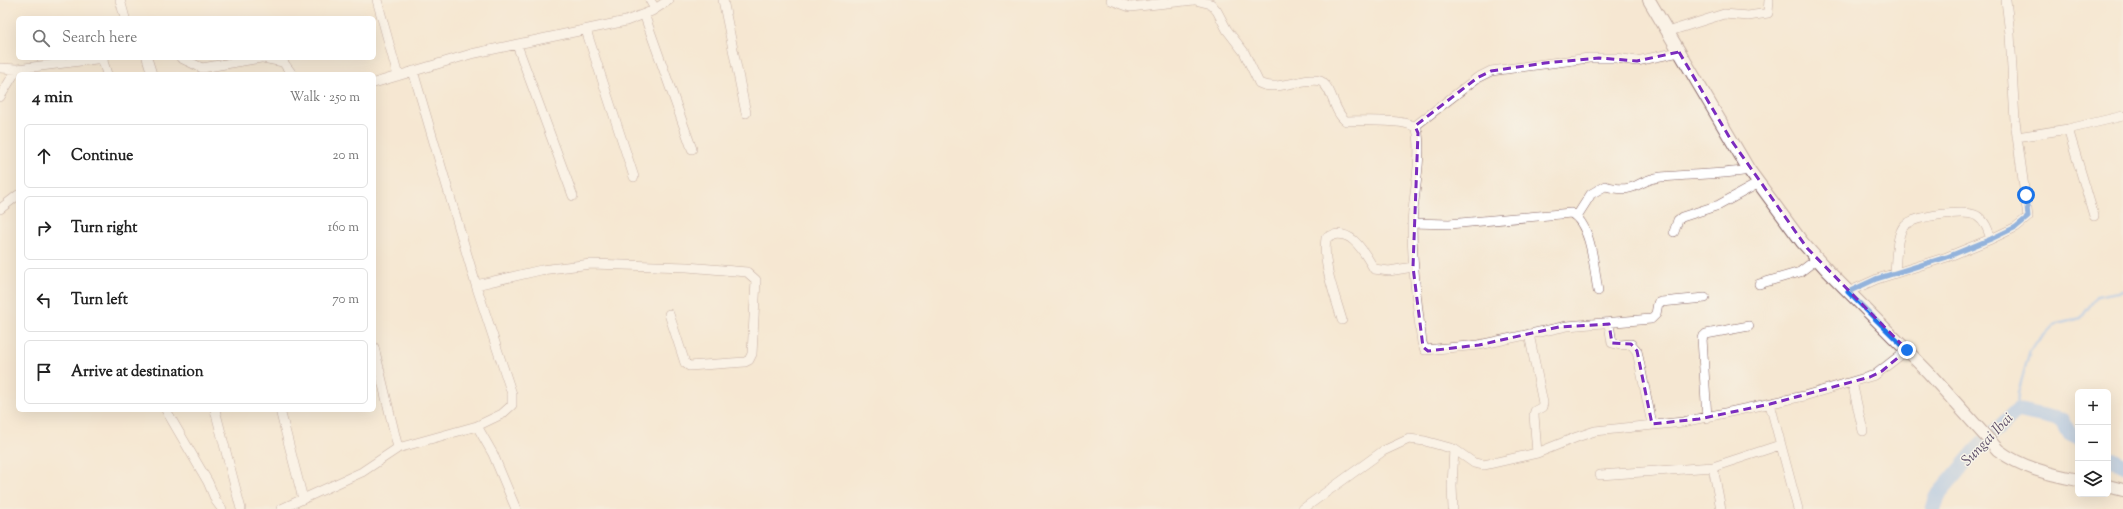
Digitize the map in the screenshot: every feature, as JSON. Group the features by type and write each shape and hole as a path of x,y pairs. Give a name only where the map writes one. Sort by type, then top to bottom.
{"main road":[{"path":"1649,0 1749,170 1817,259 1907,350 1998,450 2028,467 2075,479"},
{"path":"2111,487 2123,490"}],"street":[{"path":"120,0 124,16"},
{"path":"377,0 398,76"},
{"path":"650,0 654,9"},
{"path":"376,82 471,54 626,21 644,14 669,0"},
{"path":"723,0 746,113"},
{"path":"1112,0 1130,7 1195,0 1211,4 1227,30 1244,52 1259,83 1272,87 1316,80 1321,82 1326,86 1340,114 1346,121 1373,120 1415,126 1477,78 1491,71 1589,58 1616,58 1637,61 1680,52"},
{"path":"1667,32 1724,14 1748,16 1768,13 1769,0"},
{"path":"1848,292 1991,239 2019,225 2028,217 2017,137 2006,0"},
{"path":"644,14 692,149"},
{"path":"586,30 634,177"},
{"path":"517,45 573,196"},
{"path":"0,68 17,70 91,60"},
{"path":"104,60 106,72"},
{"path":"148,60 151,72"},
{"path":"185,60 202,68 250,60"},
{"path":"272,60 283,62 290,72"},
{"path":"65,72 66,64"},
{"path":"0,97 17,70"},
{"path":"281,509 362,472 398,448 477,426 508,411 512,405 512,400 476,285 413,72"},
{"path":"2017,137 2068,129 2123,116"},
{"path":"1415,126 1418,133 1417,181 1412,222 1413,267 1422,343 1425,350 1479,345 1567,326 1609,324 1651,319 1656,314 1658,303 1705,298"},
{"path":"2068,129 2094,216"},
{"path":"1577,216 1591,194 1605,186 1617,190 1633,189 1661,177 1716,175 1749,170"},
{"path":"1674,232 1678,220 1682,217 1719,205 1759,183"},
{"path":"0,210 16,197"},
{"path":"1412,222 1448,224 1571,213 1577,216 1582,222 1590,246 1598,291"},
{"path":"1896,273 1901,234 1905,226 1915,220 1958,213 1973,214 1984,222 1991,239"},
{"path":"1342,320 1327,263 1325,247 1326,238 1332,235 1340,234 1352,239 1360,246 1374,269 1389,271 1413,267"},
{"path":"1759,284 1800,272 1817,259"},
{"path":"476,285 541,270 592,264 687,267 747,272 756,280 752,354 749,360 745,362 689,366 685,363 669,314"},
{"path":"1609,324 1612,343 1620,345 1631,344 1637,352 1652,424"},
{"path":"1707,418 1702,338 1706,334 1749,326"},
{"path":"1529,334 1543,402 1542,406 1535,411 1534,415 1537,453"},
{"path":"1303,509 1372,459 1389,448 1409,439 1434,442 1454,450 1479,465 1537,453 1577,436 1594,431 1683,422 1707,418 1770,404 1852,382 1876,375 1907,350"},
{"path":"376,355 398,448"},
{"path":"1852,382 1863,431"},
{"path":"1770,404 1798,509"},
{"path":"167,412 222,509"},
{"path":"216,412 241,509"},
{"path":"281,412 303,498"},
{"path":"477,426 493,454 516,509"},
{"path":"1600,475 1713,467 1780,445"},
{"path":"1454,450 1452,486 1454,509"},
{"path":"1713,467 1721,509"}],"highlighted area":[{"path":"1679,52 1731,140 1807,248 1907,350 1882,371 1870,377 1770,404 1699,419 1652,424 1637,351 1631,344 1612,343 1609,324 1559,327 1479,345 1428,351 1423,347 1413,267 1418,133 1415,126 1477,78 1491,71 1545,63 1599,58 1637,61"}],"waterway":[{"path":"2017,410 2018,393 2030,350 2054,325 2081,318 2097,296 2123,291"},
{"name":"Sungai Ibai","path":"1933,509 1937,496 1976,450 2017,410 2062,420 2070,434 2075,436"},
{"name":"Sungai Ibai","path":"2111,459 2123,465"}],"route":[{"path":"1907,350 1848,292 1876,279 1947,257 2016,227 2023,223 2028,217 2026,195"}]}
